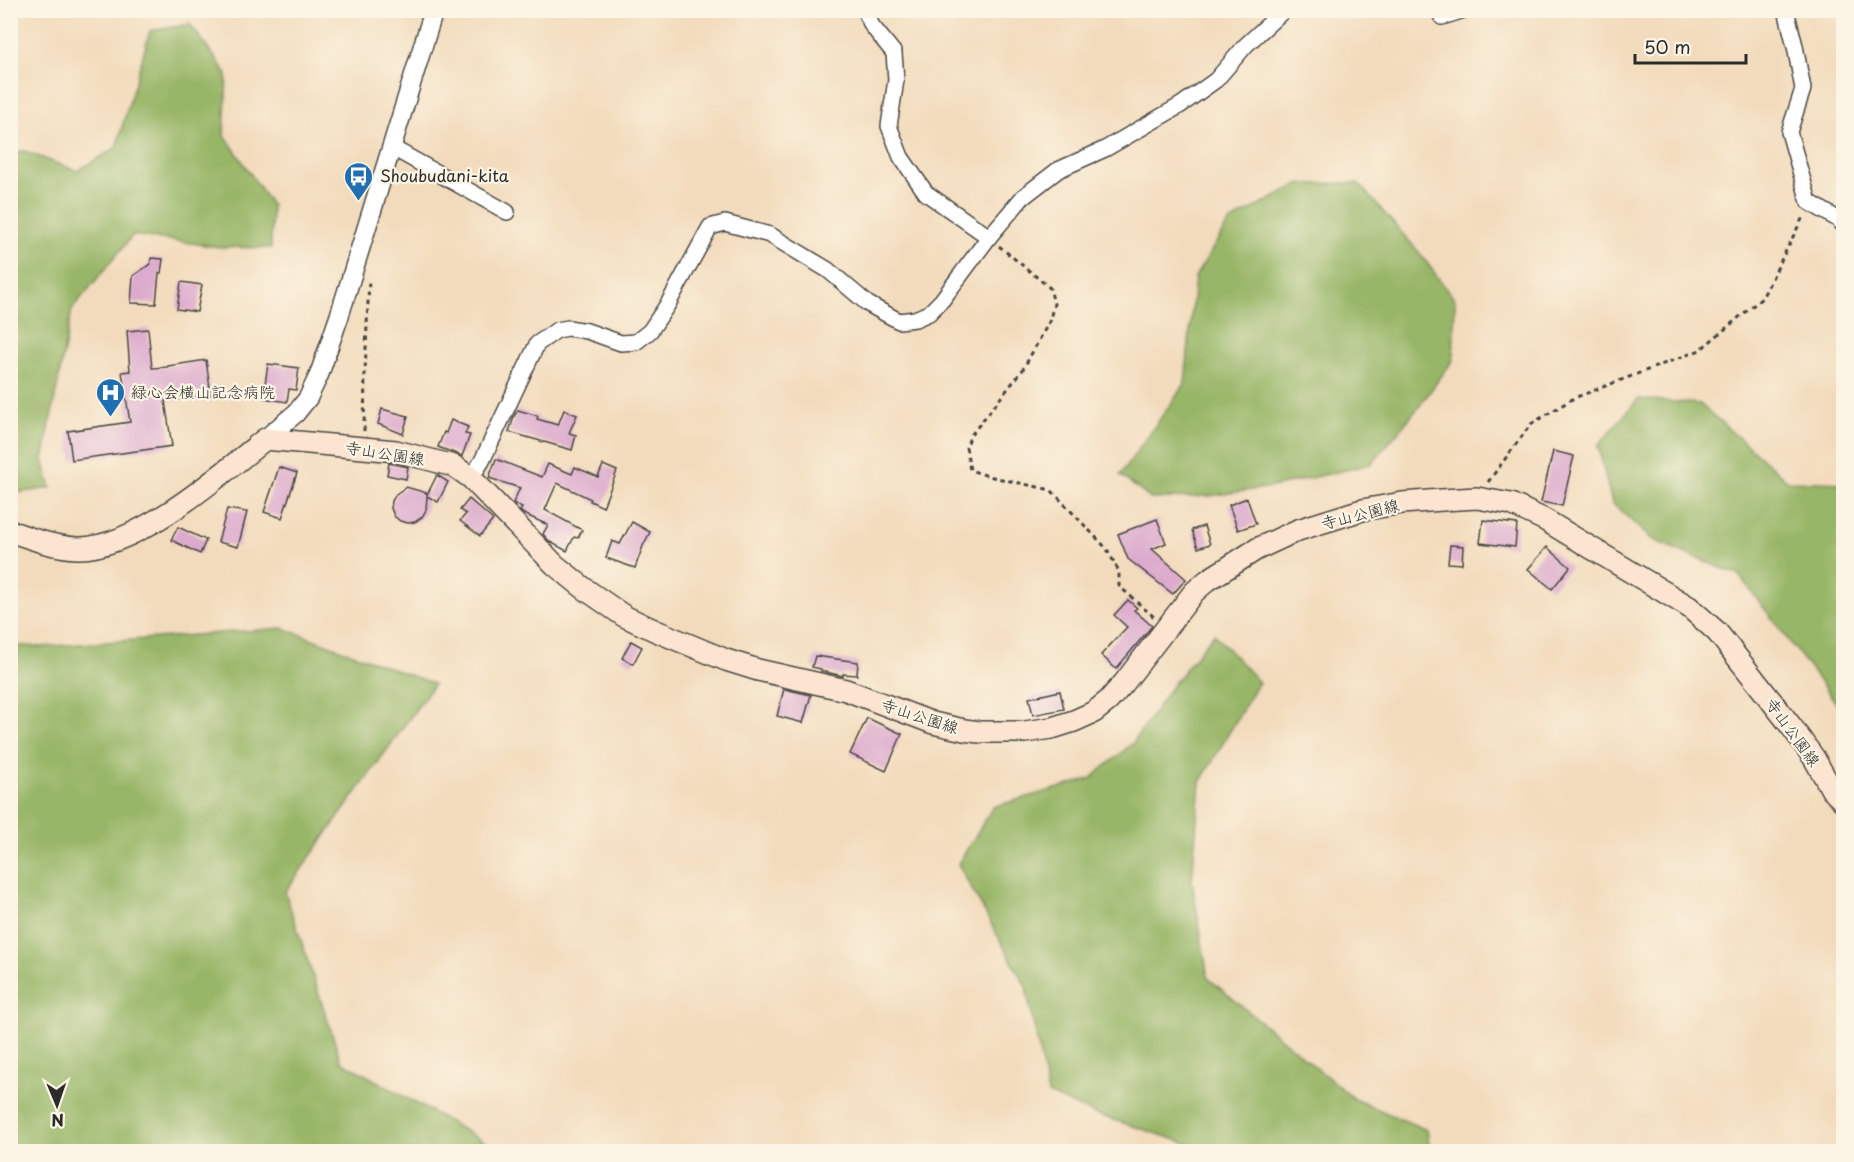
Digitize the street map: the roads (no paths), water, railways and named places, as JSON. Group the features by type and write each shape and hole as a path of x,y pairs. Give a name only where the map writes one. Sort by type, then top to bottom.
{"main road":[{"name":"寺山公園線","path":"265,439 396,451 454,466 471,478 555,565 624,616 656,632 726,660 758,670 846,690 933,723 979,732 1034,731 1052,728 1074,722 1094,712 1108,701 1124,683 1194,592 1208,580 1257,549 1298,530 1372,508 1402,503 1477,498 1511,504 1545,520 1689,607 1717,632 1791,726 1814,758 1832,790 1844,802"},
{"path":"10,531 48,544 79,548 119,539 158,519 208,485 265,439"}],"street":[{"path":"265,439 302,406 319,375 434,10"},
{"path":"865,10 872,26 894,53 896,80 889,126 901,157 926,192 989,237"},
{"path":"471,478 482,461 537,344 557,330 568,328 621,343 636,342 651,332 710,227 725,223 770,235 828,270 868,304 899,321 915,319 929,313 959,279 989,237 1023,197 1058,170 1105,149 1181,105 1216,80 1246,45 1284,10"},
{"path":"1438,10 1442,17 1464,10"},
{"path":"1786,10 1803,89 1789,132 1809,202 1839,220 1844,226"},
{"path":"392,147 507,212"}],"place":[{"name":"Shoubudani-kita","path":"359,202"},
{"name":"緑心会横山記念病院","path":"110,418"}]}
